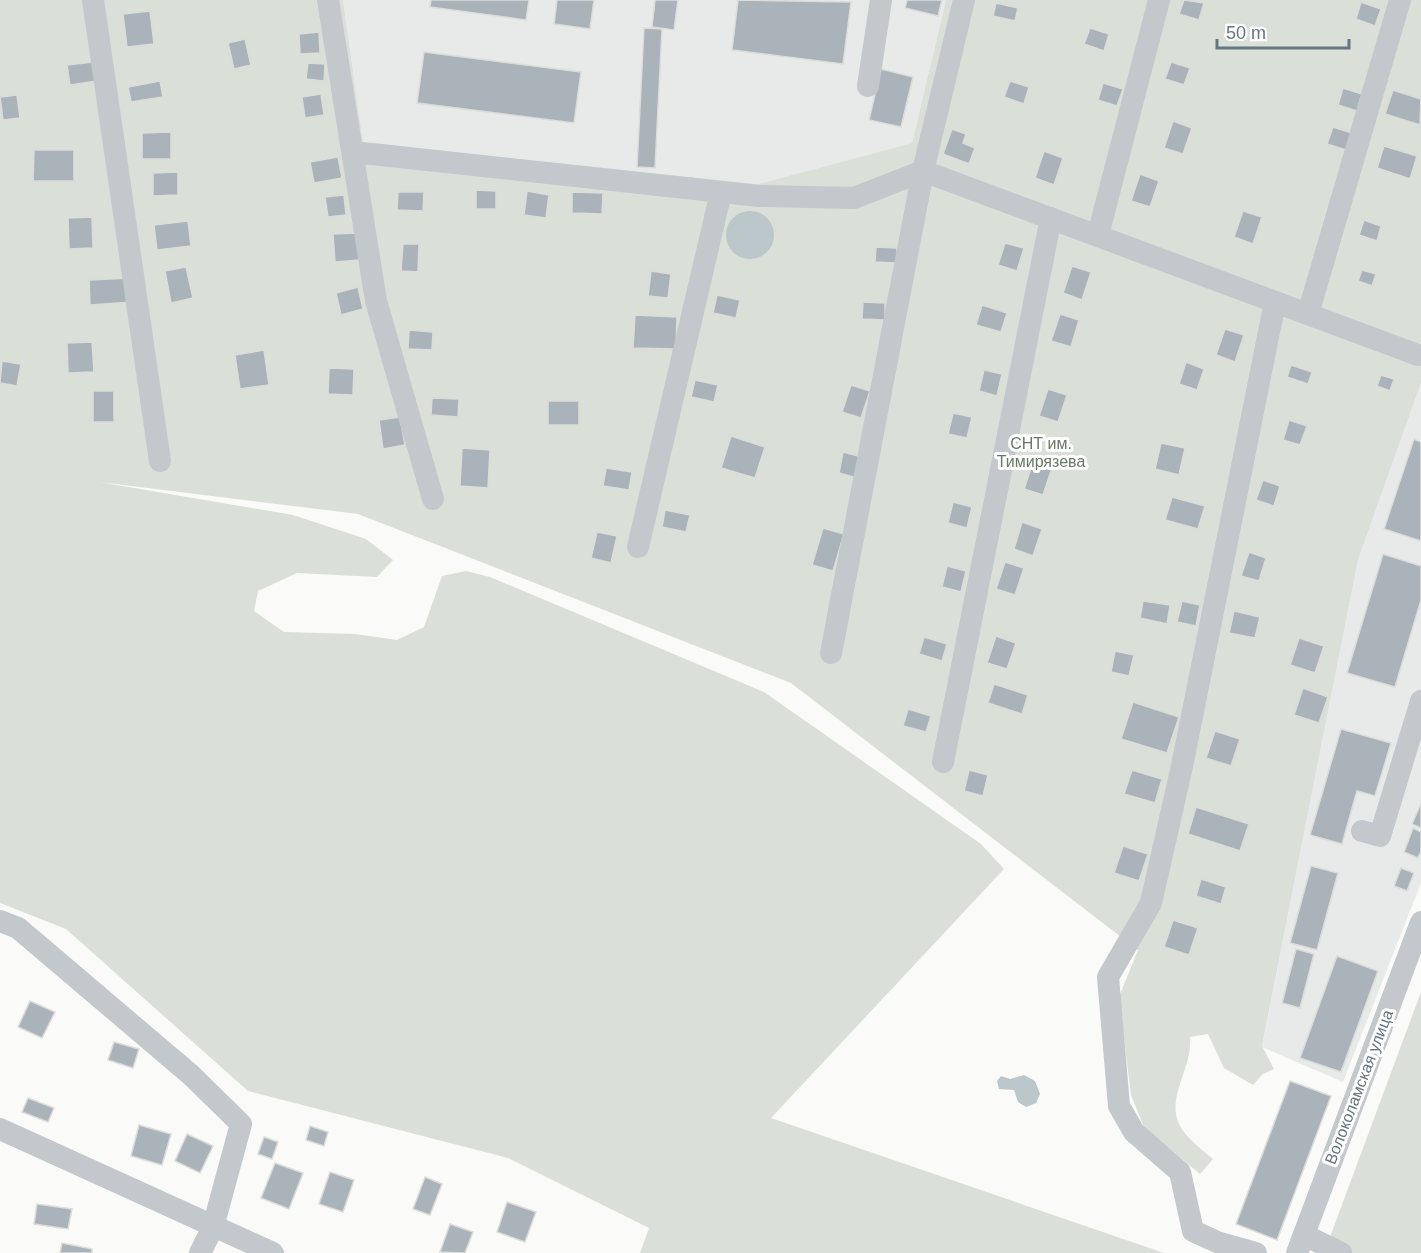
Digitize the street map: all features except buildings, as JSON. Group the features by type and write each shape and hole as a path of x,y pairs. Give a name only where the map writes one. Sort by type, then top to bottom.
{"street":[{"path":"93,0 160,461"},
{"path":"328,0 376,301 433,499"},
{"path":"868,86 881,0"},
{"path":"831,653 923,171 964,0"},
{"path":"1098,236 1159,0"},
{"path":"1308,314 1400,0"},
{"path":"353,152 759,196 854,198 923,171 1418,355"},
{"path":"638,547 721,192"},
{"path":"943,762 1051,218"},
{"path":"1256,1253 1217,1242 1193,1231 1180,1172 1134,1132 1119,1106 1108,977 1151,903 1182,766 1275,302"},
{"path":"1362,831 1380,836 1421,700"},
{"path":"0,921 18,928 191,1075 241,1124 213,1227 200,1253"},
{"name":"Волоколамская улица","path":"1300,1244 1421,922"},
{"path":"0,1129 273,1253"},
{"path":"1300,1244 1341,1253"}],"shaded area":[{"path":"343,0 946,0 912,143 758,184 363,142"},
{"path":"750,211 767,218 774,235 767,252 750,259 733,252 726,235 733,218"},
{"path":"1421,383 1421,883 1343,1082 1262,1047 1358,560"},
{"path":"1024,1075 1035,1081 1040,1094 1036,1103 1026,1107 1018,1102 1014,1090 999,1089 997,1081 1001,1076 1010,1079"}],"green space":[{"name":"СНТ им. Тимирязева","path":"0,0 343,0 363,142 758,184 912,143 946,0 1421,0 1421,383 1358,560 1262,1046 1274,1069 1263,1074 1253,1085 1224,1068 1208,1034 1190,1037 1188,1058 1177,1093 1176,1116 1185,1133 1213,1159 1200,1174 1144,1127 1131,1095 1119,997 1138,950 791,683 358,514 99,482 293,515 366,539 393,560 377,577 297,573 258,591 254,611 284,632 355,634 397,640 424,627 442,576 466,571 490,577 764,692 981,844 1004,869 771,1118 1164,1253 640,1253 649,1228 508,1158 248,1091 66,929 0,903"},
{"path":"1421,992 1421,1253 1324,1253"}]}
